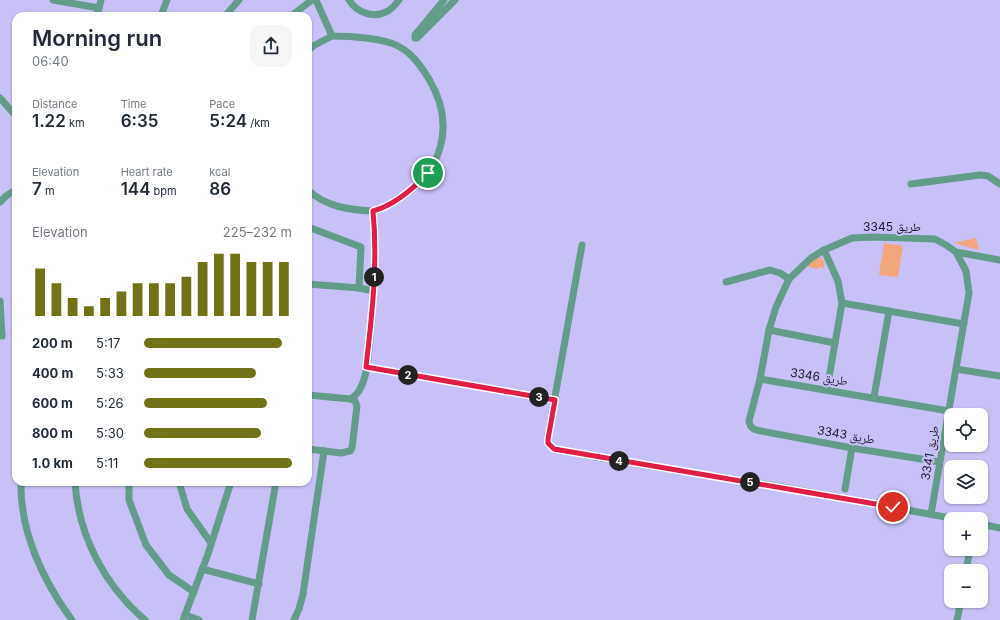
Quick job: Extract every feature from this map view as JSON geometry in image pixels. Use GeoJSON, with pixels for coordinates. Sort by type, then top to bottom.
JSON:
{"type":"FeatureCollection","features":[{"type":"Feature","properties":{"kind":"street"},"geometry":{"type":"LineString","coordinates":[[53,0],[99,8]]}},
{"type":"Feature","properties":{"kind":"street"},"geometry":{"type":"LineString","coordinates":[[98,12],[101,0]]}},
{"type":"Feature","properties":{"kind":"street"},"geometry":{"type":"LineString","coordinates":[[162,12],[167,0]]}},
{"type":"Feature","properties":{"kind":"street"},"geometry":{"type":"LineString","coordinates":[[228,12],[238,0]]}},
{"type":"Feature","properties":{"kind":"street"},"geometry":{"type":"LineString","coordinates":[[296,12],[312,0]]}},
{"type":"Feature","properties":{"kind":"street"},"geometry":{"type":"LineString","coordinates":[[316,0],[332,36]]}},
{"type":"Feature","properties":{"kind":"street"},"geometry":{"type":"LineString","coordinates":[[349,0],[360,11],[372,14],[386,12],[396,1]]}},
{"type":"Feature","properties":{"kind":"street"},"geometry":{"type":"LineString","coordinates":[[444,0],[415,35],[415,38],[417,38],[455,0]]}},
{"type":"Feature","properties":{"kind":"street"},"geometry":{"type":"LineString","coordinates":[[312,47],[332,36],[372,39],[397,45],[420,63],[436,91],[442,107],[444,124],[438,154],[428,173],[412,190],[381,209],[373,211],[352,210],[331,205],[312,194]]}},
{"type":"Feature","properties":{"kind":"street"},"geometry":{"type":"LineString","coordinates":[[0,98],[12,112]]}},
{"type":"Feature","properties":{"kind":"street"},"geometry":{"type":"LineString","coordinates":[[911,184],[980,174],[988,176],[1000,184]]}},
{"type":"Feature","properties":{"kind":"street"},"geometry":{"type":"LineString","coordinates":[[0,202],[12,192]]}},
{"type":"Feature","properties":{"kind":"street"},"geometry":{"type":"LineString","coordinates":[[351,399],[357,394],[361,387],[366,367],[374,291],[375,229],[373,211]]}},
{"type":"Feature","properties":{"kind":"street"},"geometry":{"type":"LineString","coordinates":[[312,229],[361,247],[359,288]]}},
{"type":"Feature","properties":{"kind":"street","name":"طريق 3345"},"geometry":{"type":"LineString","coordinates":[[750,425],[749,421],[760,378],[769,330],[776,307],[790,280],[811,258],[824,250],[852,238],[873,237],[935,239],[956,252]]}},
{"type":"Feature","properties":{"kind":"street"},"geometry":{"type":"LineString","coordinates":[[582,245],[548,439],[548,443],[551,447],[558,450],[613,460],[775,486],[944,516]]}},
{"type":"Feature","properties":{"kind":"street"},"geometry":{"type":"LineString","coordinates":[[824,250],[838,281],[842,303],[827,389]]}},
{"type":"Feature","properties":{"kind":"street"},"geometry":{"type":"LineString","coordinates":[[956,252],[1000,260]]}},
{"type":"Feature","properties":{"kind":"street","name":"طريق 3341"},"geometry":{"type":"LineString","coordinates":[[949,408],[969,293],[966,271],[956,252]]}},
{"type":"Feature","properties":{"kind":"street"},"geometry":{"type":"LineString","coordinates":[[726,282],[770,270],[780,273],[790,280]]}},
{"type":"Feature","properties":{"kind":"street"},"geometry":{"type":"LineString","coordinates":[[312,284],[359,288],[374,291]]}},
{"type":"Feature","properties":{"kind":"street"},"geometry":{"type":"LineString","coordinates":[[0,301],[2,336]]}},
{"type":"Feature","properties":{"kind":"street"},"geometry":{"type":"LineString","coordinates":[[842,303],[964,324]]}},
{"type":"Feature","properties":{"kind":"street"},"geometry":{"type":"LineString","coordinates":[[874,397],[889,311]]}},
{"type":"Feature","properties":{"kind":"street"},"geometry":{"type":"LineString","coordinates":[[769,330],[835,343]]}},
{"type":"Feature","properties":{"kind":"street"},"geometry":{"type":"LineString","coordinates":[[366,367],[555,400]]}},
{"type":"Feature","properties":{"kind":"street"},"geometry":{"type":"LineString","coordinates":[[956,369],[1000,376]]}},
{"type":"Feature","properties":{"kind":"street","name":"طريق 3346"},"geometry":{"type":"LineString","coordinates":[[760,378],[944,409]]}},
{"type":"Feature","properties":{"kind":"street"},"geometry":{"type":"LineString","coordinates":[[312,395],[351,399],[355,401],[357,406],[351,450],[344,453],[312,450]]}},
{"type":"Feature","properties":{"kind":"street","name":"طريق 3343"},"geometry":{"type":"LineString","coordinates":[[750,425],[756,430],[852,448],[940,462]]}},
{"type":"Feature","properties":{"kind":"street","name":"طريق 3341"},"geometry":{"type":"LineString","coordinates":[[932,514],[944,439]]}},
{"type":"Feature","properties":{"kind":"street"},"geometry":{"type":"LineString","coordinates":[[845,489],[852,448]]}},
{"type":"Feature","properties":{"kind":"street"},"geometry":{"type":"LineString","coordinates":[[294,620],[300,609],[303,594],[324,451]]}},
{"type":"Feature","properties":{"kind":"street"},"geometry":{"type":"LineString","coordinates":[[21,486],[25,518],[32,547],[44,576],[60,604],[72,620]]}},
{"type":"Feature","properties":{"kind":"street"},"geometry":{"type":"LineString","coordinates":[[76,486],[81,517],[88,541],[97,560],[115,588],[130,606],[145,620]]}},
{"type":"Feature","properties":{"kind":"street"},"geometry":{"type":"LineString","coordinates":[[129,486],[129,500],[146,545],[169,575],[194,592]]}},
{"type":"Feature","properties":{"kind":"street"},"geometry":{"type":"LineString","coordinates":[[180,486],[187,509],[212,543]]}},
{"type":"Feature","properties":{"kind":"street"},"geometry":{"type":"LineString","coordinates":[[198,620],[184,617],[212,543],[230,486]]}},
{"type":"Feature","properties":{"kind":"street"},"geometry":{"type":"LineString","coordinates":[[252,620],[275,486]]}},
{"type":"Feature","properties":{"kind":"street"},"geometry":{"type":"LineString","coordinates":[[988,525],[1000,528]]}},
{"type":"Feature","properties":{"kind":"street"},"geometry":{"type":"LineString","coordinates":[[202,569],[258,584]]}},
{"type":"Feature","properties":{"kind":"street"},"geometry":{"type":"LineString","coordinates":[[957,620],[960,608]]}},
{"type":"Feature","properties":{"kind":"shaded area"},"geometry":{"type":"Polygon","coordinates":[[[976,238],[979,250],[954,243],[976,238]]]}},
{"type":"Feature","properties":{"kind":"shaded area"},"geometry":{"type":"Polygon","coordinates":[[[884,243],[903,246],[898,277],[879,275],[884,243]]]}},
{"type":"Feature","properties":{"kind":"shaded area"},"geometry":{"type":"Polygon","coordinates":[[[821,257],[824,262],[824,268],[819,267],[818,269],[806,266],[817,258],[821,257]]]}},
{"type":"Feature","properties":{"kind":"route"},"geometry":{"type":"LineString","coordinates":[[428,173],[412,190],[381,209],[373,211],[375,229],[374,300],[366,367],[555,400],[548,439],[548,443],[554,449],[893,507]]}}]}
